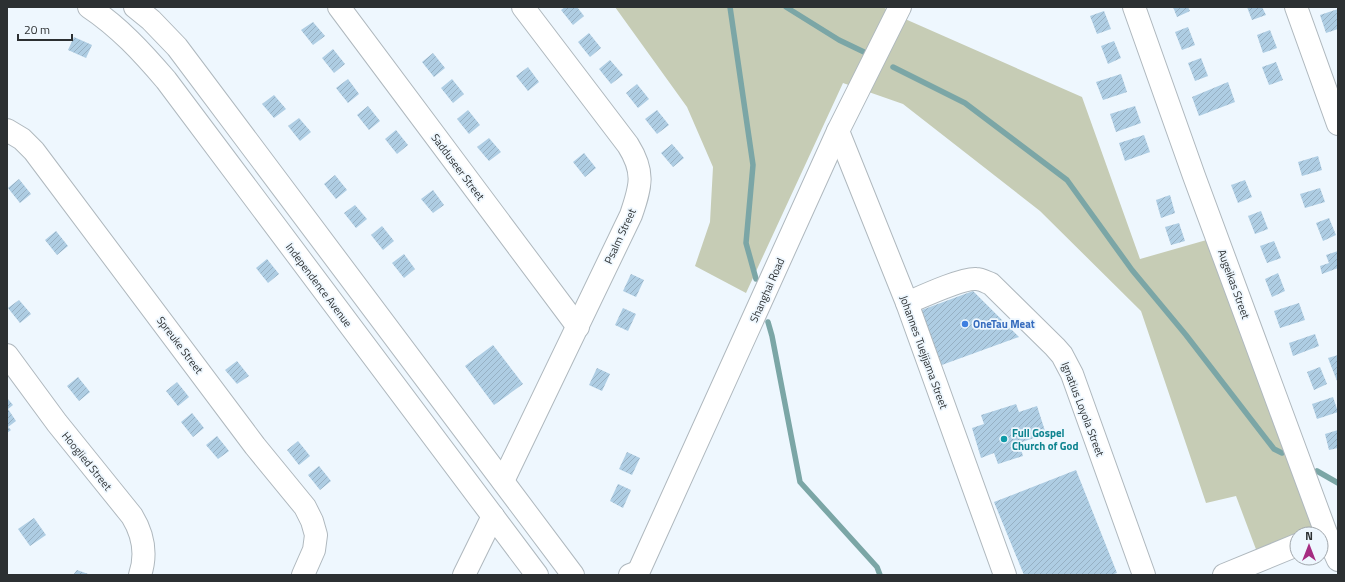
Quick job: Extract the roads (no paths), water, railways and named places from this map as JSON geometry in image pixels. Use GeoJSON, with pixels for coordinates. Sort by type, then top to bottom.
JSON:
{"type":"FeatureCollection","features":[{"type":"Feature","properties":{"kind":"street","name":"Independence Avenue"},"geometry":{"type":"LineString","coordinates":[[89,7],[124,34],[166,80],[537,575]]}},
{"type":"Feature","properties":{"kind":"street"},"geometry":{"type":"LineString","coordinates":[[135,7],[151,20],[177,47],[573,575]]}},
{"type":"Feature","properties":{"kind":"street","name":"Sadduseer Street"},"geometry":{"type":"LineString","coordinates":[[339,7],[578,327]]}},
{"type":"Feature","properties":{"kind":"street","name":"Psalm Street"},"geometry":{"type":"LineString","coordinates":[[503,481],[631,215],[640,187],[640,173],[636,158],[628,145],[523,7]]}},
{"type":"Feature","properties":{"kind":"street","name":"Shanghai Road"},"geometry":{"type":"LineString","coordinates":[[635,574],[838,131],[900,7]]}},
{"type":"Feature","properties":{"kind":"street","name":"Augeikas Street"},"geometry":{"type":"LineString","coordinates":[[1134,7],[1320,526]]}},
{"type":"Feature","properties":{"kind":"street"},"geometry":{"type":"LineString","coordinates":[[1296,7],[1338,124]]}},
{"type":"Feature","properties":{"kind":"street","name":"Spreuke Street"},"geometry":{"type":"LineString","coordinates":[[7,130],[22,139],[34,151],[255,446],[304,507],[312,521],[316,535],[314,550],[304,575]]}},
{"type":"Feature","properties":{"kind":"street","name":"Johannes Tuejijama Street"},"geometry":{"type":"LineString","coordinates":[[838,131],[907,303],[1005,575]]}},
{"type":"Feature","properties":{"kind":"street","name":"Ignatius Loyola Street"},"geometry":{"type":"LineString","coordinates":[[907,303],[962,282],[974,279],[982,280],[990,284],[1062,355],[1072,374],[1144,575]]}},
{"type":"Feature","properties":{"kind":"street","name":"Hooglied Street"},"geometry":{"type":"LineString","coordinates":[[7,355],[57,423],[138,525],[142,535],[143,546],[143,559],[140,575]]}},
{"type":"Feature","properties":{"kind":"street"},"geometry":{"type":"LineString","coordinates":[[464,575],[493,516]]}},
{"type":"Feature","properties":{"kind":"street","name":"Augeikas Street"},"geometry":{"type":"LineString","coordinates":[[1329,544],[1338,560]]}},
{"type":"Feature","properties":{"kind":"street"},"geometry":{"type":"LineString","coordinates":[[1224,575],[1289,548]]}},
{"type":"Feature","properties":{"kind":"waterway"},"geometry":{"type":"LineString","coordinates":[[730,7],[753,165],[746,243],[756,279]]}},
{"type":"Feature","properties":{"kind":"waterway"},"geometry":{"type":"LineString","coordinates":[[786,7],[839,40],[864,52]]}},
{"type":"Feature","properties":{"kind":"waterway"},"geometry":{"type":"LineString","coordinates":[[893,67],[965,103],[1067,180],[1132,270],[1186,335],[1274,449],[1282,453]]}},
{"type":"Feature","properties":{"kind":"waterway"},"geometry":{"type":"LineString","coordinates":[[768,322],[800,482],[877,567],[880,575]]}},
{"type":"Feature","properties":{"kind":"waterway"},"geometry":{"type":"LineString","coordinates":[[1317,471],[1338,483]]}},
{"type":"Feature","properties":{"kind":"place","name":"OneTau Meat"},"geometry":{"type":"Point","coordinates":[965,324]}},
{"type":"Feature","properties":{"kind":"place","name":"Full Gospel Church of God"},"geometry":{"type":"Point","coordinates":[1004,439]}}]}
